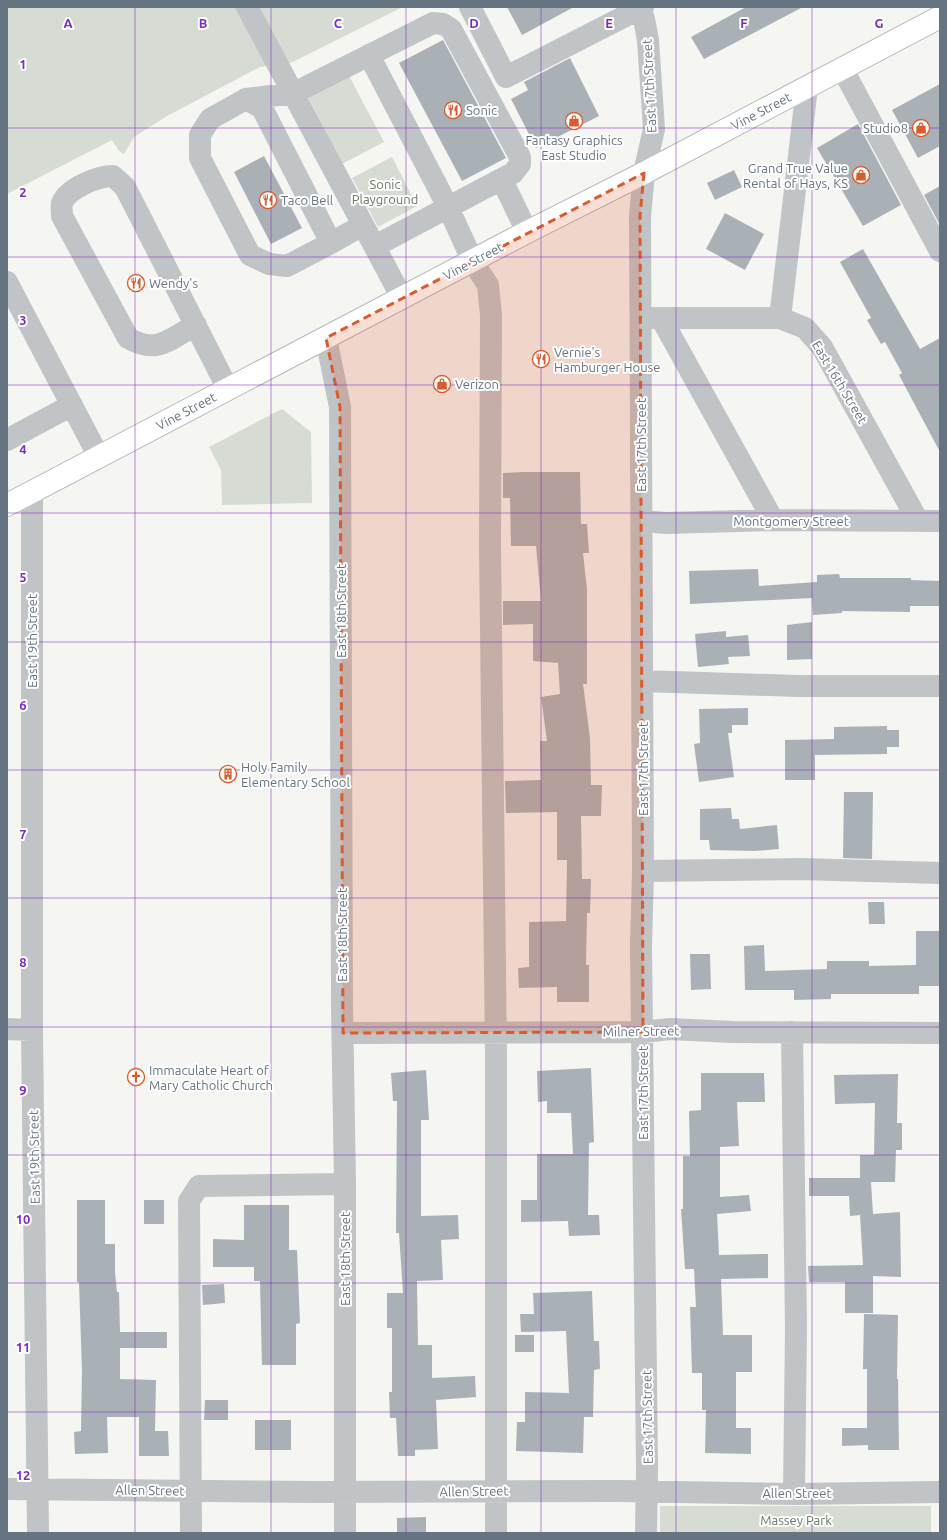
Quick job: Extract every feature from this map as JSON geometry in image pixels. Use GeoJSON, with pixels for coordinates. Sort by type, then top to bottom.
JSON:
{"type":"FeatureCollection","features":[{"type":"Feature","properties":{"kind":"main road","name":"Vine Street"},"geometry":{"type":"LineString","coordinates":[[7,505],[473,262],[527,232],[644,174],[940,17]]}},
{"type":"Feature","properties":{"kind":"street"},"geometry":{"type":"LineString","coordinates":[[247,7],[402,298]]}},
{"type":"Feature","properties":{"kind":"street"},"geometry":{"type":"LineString","coordinates":[[470,7],[506,77],[640,8]]}},
{"type":"Feature","properties":{"kind":"street","name":"East 17th Street"},"geometry":{"type":"LineString","coordinates":[[640,8],[644,19],[648,40],[654,129],[644,174],[640,216],[651,318],[642,521],[643,871],[641,946],[646,1533]]}},
{"type":"Feature","properties":{"kind":"street"},"geometry":{"type":"LineString","coordinates":[[363,225],[287,266],[269,264],[250,255],[200,158],[200,135],[210,119],[246,99],[294,93],[433,23],[443,24],[451,29],[520,157],[520,164],[518,169],[502,180],[375,246]]}},
{"type":"Feature","properties":{"kind":"street"},"geometry":{"type":"LineString","coordinates":[[369,55],[448,207],[473,262],[488,285],[491,315],[490,546],[496,1032],[496,1533]]}},
{"type":"Feature","properties":{"kind":"street"},"geometry":{"type":"LineString","coordinates":[[842,68],[940,250]]}},
{"type":"Feature","properties":{"kind":"street"},"geometry":{"type":"LineString","coordinates":[[780,318],[806,87]]}},
{"type":"Feature","properties":{"kind":"street"},"geometry":{"type":"LineString","coordinates":[[246,99],[262,108],[331,243]]}},
{"type":"Feature","properties":{"kind":"street"},"geometry":{"type":"LineString","coordinates":[[196,325],[156,346],[141,345],[128,338],[62,216],[62,203],[72,190],[102,176],[113,176],[125,187],[196,325],[228,389]]}},
{"type":"Feature","properties":{"kind":"street"},"geometry":{"type":"LineString","coordinates":[[502,180],[527,232]]}},
{"type":"Feature","properties":{"kind":"street"},"geometry":{"type":"LineString","coordinates":[[7,282],[99,457]]}},
{"type":"Feature","properties":{"kind":"street"},"geometry":{"type":"LineString","coordinates":[[651,318],[773,520]]}},
{"type":"Feature","properties":{"kind":"street","name":"East 16th Street"},"geometry":{"type":"LineString","coordinates":[[651,318],[780,318],[805,328],[822,347],[918,521]]}},
{"type":"Feature","properties":{"kind":"street","name":"East 18th Street"},"geometry":{"type":"LineString","coordinates":[[326,338],[340,407],[345,1184],[345,1533]]}},
{"type":"Feature","properties":{"kind":"street"},"geometry":{"type":"LineString","coordinates":[[7,440],[72,405]]}},
{"type":"Feature","properties":{"kind":"street","name":"East 19th Street"},"geometry":{"type":"LineString","coordinates":[[32,492],[32,1030],[38,1533]]}},
{"type":"Feature","properties":{"kind":"street","name":"Montgomery Street"},"geometry":{"type":"LineString","coordinates":[[642,521],[666,523],[773,520],[940,521]]}},
{"type":"Feature","properties":{"kind":"street"},"geometry":{"type":"LineString","coordinates":[[642,681],[790,686],[940,686]]}},
{"type":"Feature","properties":{"kind":"street"},"geometry":{"type":"LineString","coordinates":[[643,871],[801,869],[940,872]]}},
{"type":"Feature","properties":{"kind":"street"},"geometry":{"type":"LineString","coordinates":[[7,1029],[32,1030]]}},
{"type":"Feature","properties":{"kind":"street","name":"Milner Street"},"geometry":{"type":"LineString","coordinates":[[343,1033],[642,1032],[670,1029],[733,1032],[940,1033]]}},
{"type":"Feature","properties":{"kind":"street"},"geometry":{"type":"LineString","coordinates":[[792,1032],[796,1320],[794,1494]]}},
{"type":"Feature","properties":{"kind":"street"},"geometry":{"type":"LineString","coordinates":[[191,1533],[189,1491],[189,1201],[199,1186],[345,1184]]}},
{"type":"Feature","properties":{"kind":"street","name":"Allen Street"},"geometry":{"type":"LineString","coordinates":[[7,1489],[794,1494],[940,1492]]}},
{"type":"Feature","properties":{"kind":"highlighted area"},"geometry":{"type":"Polygon","coordinates":[[[644,173],[640,216],[643,1032],[343,1033],[340,407],[326,338],[644,173]]]}},
{"type":"Feature","properties":{"kind":"green space"},"geometry":{"type":"Polygon","coordinates":[[[7,7],[401,8],[293,62],[260,67],[167,116],[134,137],[124,154],[119,151],[112,140],[7,194],[7,7]]]}},
{"type":"Feature","properties":{"kind":"green space"},"geometry":{"type":"Polygon","coordinates":[[[348,74],[384,142],[342,164],[307,95],[348,74]]]}},
{"type":"Feature","properties":{"kind":"green space","name":"Sonic Playground"},"geometry":{"type":"Polygon","coordinates":[[[392,157],[417,206],[378,227],[352,178],[392,157]]]}},
{"type":"Feature","properties":{"kind":"green space"},"geometry":{"type":"Polygon","coordinates":[[[282,409],[311,432],[312,503],[222,505],[221,470],[209,447],[282,409]]]}},
{"type":"Feature","properties":{"kind":"green space","name":"Massey Park"},"geometry":{"type":"Polygon","coordinates":[[[660,1506],[931,1506],[931,1533],[660,1533],[660,1506]]]}},
{"type":"Feature","properties":{"kind":"building"},"geometry":{"type":"Polygon","coordinates":[[[507,7],[574,7],[522,35],[507,7]]]}},
{"type":"Feature","properties":{"kind":"building"},"geometry":{"type":"Polygon","coordinates":[[[746,7],[803,7],[704,59],[691,37],[746,7]]]}},
{"type":"Feature","properties":{"kind":"building","name":"Sonic"},"geometry":{"type":"Polygon","coordinates":[[[443,40],[506,158],[462,181],[399,63],[443,40]]]}},
{"type":"Feature","properties":{"kind":"building"},"geometry":{"type":"Polygon","coordinates":[[[570,58],[599,116],[536,148],[511,99],[528,90],[524,82],[570,58]]]}},
{"type":"Feature","properties":{"kind":"building","name":"Studio8"},"geometry":{"type":"Polygon","coordinates":[[[940,84],[940,146],[918,158],[892,110],[940,84]]]}},
{"type":"Feature","properties":{"kind":"building","name":"Grand True Value Rental of Hays, KS"},"geometry":{"type":"Polygon","coordinates":[[[858,124],[901,205],[863,226],[817,148],[858,124]]]}},
{"type":"Feature","properties":{"kind":"building","name":"Taco Bell"},"geometry":{"type":"Polygon","coordinates":[[[264,156],[302,228],[271,244],[234,172],[264,156]]]}},
{"type":"Feature","properties":{"kind":"building"},"geometry":{"type":"Polygon","coordinates":[[[734,170],[742,187],[715,200],[707,183],[734,170]]]}},
{"type":"Feature","properties":{"kind":"building"},"geometry":{"type":"Polygon","coordinates":[[[940,186],[940,225],[924,195],[940,186]]]}},
{"type":"Feature","properties":{"kind":"building"},"geometry":{"type":"Polygon","coordinates":[[[725,213],[764,234],[745,270],[706,249],[725,213]]]}},
{"type":"Feature","properties":{"kind":"building"},"geometry":{"type":"Polygon","coordinates":[[[863,249],[920,349],[940,338],[940,452],[899,375],[902,373],[885,342],[881,344],[867,320],[871,318],[840,262],[863,249]]]}},
{"type":"Feature","properties":{"kind":"building"},"geometry":{"type":"Polygon","coordinates":[[[580,472],[581,524],[587,524],[589,553],[583,553],[587,590],[587,684],[583,684],[590,738],[591,785],[602,785],[601,816],[581,816],[582,879],[591,879],[590,913],[587,913],[586,965],[589,965],[589,1002],[557,1002],[557,987],[519,988],[518,968],[529,967],[529,922],[566,921],[567,860],[557,860],[557,812],[506,813],[505,781],[541,780],[540,741],[547,741],[541,697],[560,694],[558,663],[533,661],[533,624],[503,625],[503,601],[541,601],[536,546],[511,546],[510,498],[503,498],[503,473],[580,472]]]}},
{"type":"Feature","properties":{"kind":"building"},"geometry":{"type":"Polygon","coordinates":[[[758,569],[759,586],[817,582],[817,575],[839,574],[840,578],[911,578],[911,580],[940,581],[940,606],[910,606],[910,612],[842,611],[842,613],[813,615],[812,598],[690,604],[689,571],[758,569]]]}},
{"type":"Feature","properties":{"kind":"building"},"geometry":{"type":"Polygon","coordinates":[[[812,622],[812,659],[787,660],[787,625],[812,622]]]}},
{"type":"Feature","properties":{"kind":"building"},"geometry":{"type":"Polygon","coordinates":[[[726,631],[726,637],[748,635],[750,656],[728,657],[729,664],[698,667],[695,634],[726,631]]]}},
{"type":"Feature","properties":{"kind":"building"},"geometry":{"type":"Polygon","coordinates":[[[748,708],[748,725],[732,725],[732,733],[728,733],[734,777],[699,782],[694,744],[700,743],[699,709],[748,708]]]}},
{"type":"Feature","properties":{"kind":"building"},"geometry":{"type":"Polygon","coordinates":[[[887,726],[887,730],[899,730],[899,747],[887,747],[887,754],[815,755],[815,780],[785,780],[785,740],[834,739],[834,727],[887,726]]]}},
{"type":"Feature","properties":{"kind":"building"},"geometry":{"type":"Polygon","coordinates":[[[844,792],[873,792],[872,859],[843,858],[844,792]]]}},
{"type":"Feature","properties":{"kind":"building"},"geometry":{"type":"Polygon","coordinates":[[[731,808],[732,819],[739,819],[740,829],[777,825],[779,849],[755,851],[710,850],[709,840],[700,840],[700,809],[731,808]]]}},
{"type":"Feature","properties":{"kind":"building"},"geometry":{"type":"Polygon","coordinates":[[[868,902],[884,902],[885,924],[869,924],[868,902]]]}},
{"type":"Feature","properties":{"kind":"building"},"geometry":{"type":"Polygon","coordinates":[[[916,931],[940,931],[940,986],[919,986],[919,994],[831,994],[831,999],[794,1000],[794,990],[745,990],[744,946],[764,945],[765,971],[827,969],[827,961],[869,961],[869,966],[916,965],[916,931]]]}},
{"type":"Feature","properties":{"kind":"building"},"geometry":{"type":"Polygon","coordinates":[[[690,954],[710,954],[711,989],[691,990],[690,954]]]}},
{"type":"Feature","properties":{"kind":"building"},"geometry":{"type":"Polygon","coordinates":[[[591,1068],[594,1142],[589,1143],[588,1215],[599,1215],[600,1235],[569,1236],[568,1221],[521,1222],[521,1200],[537,1200],[537,1154],[573,1154],[571,1113],[547,1113],[547,1101],[538,1102],[537,1071],[591,1068]]]}},
{"type":"Feature","properties":{"kind":"building"},"geometry":{"type":"Polygon","coordinates":[[[426,1070],[429,1120],[421,1120],[421,1216],[458,1215],[459,1239],[441,1240],[443,1280],[417,1281],[418,1345],[432,1345],[432,1378],[475,1376],[476,1397],[436,1400],[438,1449],[415,1450],[415,1456],[398,1456],[396,1418],[390,1418],[389,1392],[392,1392],[392,1328],[387,1328],[387,1293],[403,1293],[399,1233],[396,1233],[397,1101],[393,1101],[391,1073],[426,1070]]]}},
{"type":"Feature","properties":{"kind":"building"},"geometry":{"type":"Polygon","coordinates":[[[701,1073],[764,1073],[765,1102],[737,1102],[739,1146],[720,1147],[720,1197],[749,1195],[751,1211],[717,1214],[719,1255],[768,1254],[768,1278],[721,1279],[723,1335],[752,1335],[752,1372],[736,1372],[736,1428],[751,1428],[751,1454],[705,1453],[706,1410],[702,1410],[702,1373],[692,1373],[690,1307],[696,1307],[694,1269],[685,1269],[681,1209],[683,1209],[683,1156],[690,1156],[689,1111],[701,1110],[701,1073]]]}},
{"type":"Feature","properties":{"kind":"building"},"geometry":{"type":"Polygon","coordinates":[[[898,1074],[897,1123],[902,1123],[902,1150],[896,1150],[895,1182],[871,1182],[873,1214],[900,1212],[901,1277],[873,1276],[873,1313],[845,1313],[845,1282],[809,1282],[808,1266],[863,1265],[860,1215],[850,1216],[849,1196],[809,1196],[809,1178],[860,1178],[860,1155],[874,1155],[875,1103],[835,1104],[834,1075],[898,1074]]]}},
{"type":"Feature","properties":{"kind":"building"},"geometry":{"type":"Polygon","coordinates":[[[77,1200],[105,1200],[105,1244],[115,1244],[115,1272],[117,1292],[119,1292],[120,1332],[167,1332],[167,1348],[120,1348],[120,1379],[156,1380],[155,1431],[168,1431],[169,1456],[139,1456],[139,1417],[107,1417],[108,1453],[75,1454],[74,1432],[81,1431],[82,1372],[79,1282],[77,1282],[77,1200]]]}},
{"type":"Feature","properties":{"kind":"building"},"geometry":{"type":"Polygon","coordinates":[[[144,1200],[164,1200],[164,1224],[144,1224],[144,1200]]]}},
{"type":"Feature","properties":{"kind":"building"},"geometry":{"type":"Polygon","coordinates":[[[244,1205],[289,1205],[289,1250],[297,1250],[300,1323],[296,1324],[296,1365],[262,1365],[260,1281],[254,1281],[254,1267],[213,1267],[213,1239],[244,1240],[244,1205]]]}},
{"type":"Feature","properties":{"kind":"building"},"geometry":{"type":"Polygon","coordinates":[[[224,1284],[225,1303],[203,1305],[202,1285],[224,1284]]]}},
{"type":"Feature","properties":{"kind":"building"},"geometry":{"type":"Polygon","coordinates":[[[592,1291],[594,1341],[599,1341],[600,1369],[594,1370],[593,1417],[584,1417],[583,1453],[516,1451],[517,1422],[525,1422],[525,1392],[569,1393],[566,1331],[521,1332],[520,1314],[534,1314],[533,1293],[592,1291]]]}},
{"type":"Feature","properties":{"kind":"building"},"geometry":{"type":"Polygon","coordinates":[[[864,1314],[898,1315],[897,1379],[899,1450],[868,1450],[868,1445],[842,1446],[842,1428],[867,1428],[867,1369],[863,1369],[864,1314]]]}},
{"type":"Feature","properties":{"kind":"building"},"geometry":{"type":"Polygon","coordinates":[[[515,1335],[534,1335],[534,1352],[515,1352],[515,1335]]]}},
{"type":"Feature","properties":{"kind":"building"},"geometry":{"type":"Polygon","coordinates":[[[205,1400],[228,1400],[228,1420],[204,1420],[205,1400]]]}},
{"type":"Feature","properties":{"kind":"building"},"geometry":{"type":"Polygon","coordinates":[[[255,1420],[291,1420],[291,1450],[255,1450],[255,1420]]]}},
{"type":"Feature","properties":{"kind":"building"},"geometry":{"type":"Polygon","coordinates":[[[426,1517],[426,1533],[397,1533],[397,1518],[426,1517]]]}},
{"type":"Feature","properties":{"kind":"place","name":"Sonic"},"geometry":{"type":"Point","coordinates":[453,110]}},
{"type":"Feature","properties":{"kind":"place","name":"Fantasy Graphics East Studio"},"geometry":{"type":"Point","coordinates":[574,121]}},
{"type":"Feature","properties":{"kind":"place","name":"Studio8"},"geometry":{"type":"Point","coordinates":[921,128]}},
{"type":"Feature","properties":{"kind":"place","name":"Grand True Value Rental of Hays, KS"},"geometry":{"type":"Point","coordinates":[861,175]}},
{"type":"Feature","properties":{"kind":"place","name":"Taco Bell"},"geometry":{"type":"Point","coordinates":[268,200]}},
{"type":"Feature","properties":{"kind":"place","name":"Wendy's"},"geometry":{"type":"Point","coordinates":[136,283]}},
{"type":"Feature","properties":{"kind":"place","name":"Vernie's Hamburger House"},"geometry":{"type":"Point","coordinates":[541,359]}},
{"type":"Feature","properties":{"kind":"place","name":"Verizon"},"geometry":{"type":"Point","coordinates":[442,384]}},
{"type":"Feature","properties":{"kind":"place","name":"Holy Family Elementary School"},"geometry":{"type":"Point","coordinates":[228,774]}},
{"type":"Feature","properties":{"kind":"place","name":"Immaculate Heart of Mary Catholic Church"},"geometry":{"type":"Point","coordinates":[136,1077]}}]}
